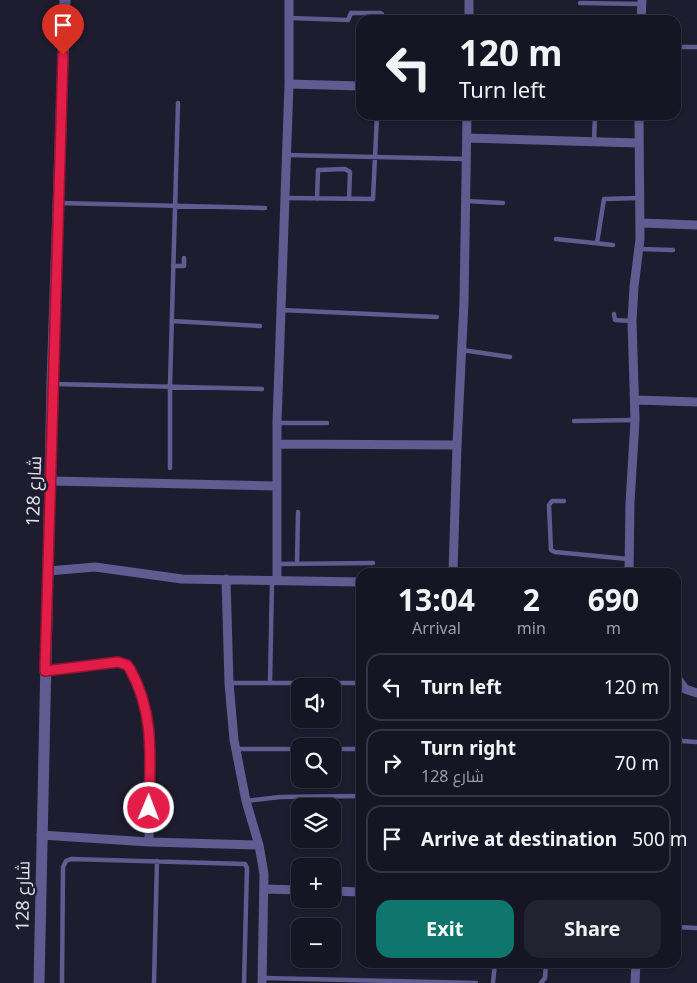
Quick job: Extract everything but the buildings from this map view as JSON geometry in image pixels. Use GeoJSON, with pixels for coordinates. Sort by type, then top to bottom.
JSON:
{"type":"FeatureCollection","features":[{"type":"Feature","properties":{"kind":"street","name":"شارع 128"},"geometry":{"type":"LineString","coordinates":[[38,983],[52,384],[65,0]]}},
{"type":"Feature","properties":{"kind":"street"},"geometry":{"type":"LineString","coordinates":[[274,580],[277,564],[277,422],[289,84],[289,0]]}},
{"type":"Feature","properties":{"kind":"street"},"geometry":{"type":"LineString","coordinates":[[469,0],[469,15]]}},
{"type":"Feature","properties":{"kind":"street"},"geometry":{"type":"LineString","coordinates":[[641,15],[642,2]]}},
{"type":"Feature","properties":{"kind":"street"},"geometry":{"type":"LineString","coordinates":[[289,84],[356,86]]}},
{"type":"Feature","properties":{"kind":"street"},"geometry":{"type":"LineString","coordinates":[[453,568],[456,445],[462,350],[467,120]]}},
{"type":"Feature","properties":{"kind":"street"},"geometry":{"type":"LineString","coordinates":[[629,568],[636,400],[632,321],[634,287],[640,249],[638,198],[639,120]]}},
{"type":"Feature","properties":{"kind":"street"},"geometry":{"type":"LineString","coordinates":[[467,138],[638,143]]}},
{"type":"Feature","properties":{"kind":"street"},"geometry":{"type":"LineString","coordinates":[[640,223],[697,224]]}},
{"type":"Feature","properties":{"kind":"street"},"geometry":{"type":"LineString","coordinates":[[636,400],[697,402]]}},
{"type":"Feature","properties":{"kind":"street"},"geometry":{"type":"LineString","coordinates":[[277,444],[456,445]]}},
{"type":"Feature","properties":{"kind":"street"},"geometry":{"type":"LineString","coordinates":[[51,482],[277,486]]}},
{"type":"Feature","properties":{"kind":"street"},"geometry":{"type":"LineString","coordinates":[[48,570],[94,567],[182,580],[356,582]]}},
{"type":"Feature","properties":{"kind":"street"},"geometry":{"type":"LineString","coordinates":[[226,579],[229,683],[236,749],[246,801],[259,844],[265,889],[263,980]]}},
{"type":"Feature","properties":{"kind":"street"},"geometry":{"type":"LineString","coordinates":[[45,671],[118,662],[127,665],[130,669],[143,696],[149,725],[149,842]]}},
{"type":"Feature","properties":{"kind":"street"},"geometry":{"type":"LineString","coordinates":[[681,685],[697,692]]}},
{"type":"Feature","properties":{"kind":"street"},"geometry":{"type":"LineString","coordinates":[[41,834],[149,842],[259,844]]}},
{"type":"Feature","properties":{"kind":"street"},"geometry":{"type":"LineString","coordinates":[[265,889],[291,890]]}},
{"type":"Feature","properties":{"kind":"street"},"geometry":{"type":"LineString","coordinates":[[341,891],[356,892]]}},
{"type":"Feature","properties":{"kind":"street"},"geometry":{"type":"LineString","coordinates":[[635,983],[636,968]]}},
{"type":"Feature","properties":{"kind":"lane"},"geometry":{"type":"LineString","coordinates":[[580,3],[642,2]]}},
{"type":"Feature","properties":{"kind":"lane"},"geometry":{"type":"LineString","coordinates":[[289,18],[348,20],[351,13],[381,13],[381,15]]}},
{"type":"Feature","properties":{"kind":"lane"},"geometry":{"type":"LineString","coordinates":[[681,48],[697,47]]}},
{"type":"Feature","properties":{"kind":"lane"},"geometry":{"type":"LineString","coordinates":[[170,468],[170,385],[178,103]]}},
{"type":"Feature","properties":{"kind":"lane"},"geometry":{"type":"LineString","coordinates":[[285,198],[371,200],[374,197],[377,120]]}},
{"type":"Feature","properties":{"kind":"lane"},"geometry":{"type":"LineString","coordinates":[[594,120],[594,142]]}},
{"type":"Feature","properties":{"kind":"lane"},"geometry":{"type":"LineString","coordinates":[[286,155],[466,159]]}},
{"type":"Feature","properties":{"kind":"lane"},"geometry":{"type":"LineString","coordinates":[[317,198],[318,170],[345,169],[350,172],[349,200]]}},
{"type":"Feature","properties":{"kind":"lane"},"geometry":{"type":"LineString","coordinates":[[597,243],[604,199],[638,198]]}},
{"type":"Feature","properties":{"kind":"lane"},"geometry":{"type":"LineString","coordinates":[[466,201],[503,203]]}},
{"type":"Feature","properties":{"kind":"lane"},"geometry":{"type":"LineString","coordinates":[[58,203],[265,208]]}},
{"type":"Feature","properties":{"kind":"lane"},"geometry":{"type":"LineString","coordinates":[[556,239],[613,245]]}},
{"type":"Feature","properties":{"kind":"lane"},"geometry":{"type":"LineString","coordinates":[[640,249],[673,250]]}},
{"type":"Feature","properties":{"kind":"lane"},"geometry":{"type":"LineString","coordinates":[[173,266],[184,266],[184,258]]}},
{"type":"Feature","properties":{"kind":"lane"},"geometry":{"type":"LineString","coordinates":[[280,310],[437,317]]}},
{"type":"Feature","properties":{"kind":"lane"},"geometry":{"type":"LineString","coordinates":[[614,314],[615,320],[632,321]]}},
{"type":"Feature","properties":{"kind":"lane"},"geometry":{"type":"LineString","coordinates":[[172,321],[260,326]]}},
{"type":"Feature","properties":{"kind":"lane"},"geometry":{"type":"LineString","coordinates":[[462,350],[510,357]]}},
{"type":"Feature","properties":{"kind":"lane"},"geometry":{"type":"LineString","coordinates":[[52,384],[170,385],[262,389]]}},
{"type":"Feature","properties":{"kind":"lane"},"geometry":{"type":"LineString","coordinates":[[574,421],[635,420]]}},
{"type":"Feature","properties":{"kind":"lane"},"geometry":{"type":"LineString","coordinates":[[277,422],[327,422]]}},
{"type":"Feature","properties":{"kind":"lane"},"geometry":{"type":"LineString","coordinates":[[564,501],[552,501],[549,505],[550,550],[628,559]]}},
{"type":"Feature","properties":{"kind":"lane"},"geometry":{"type":"LineString","coordinates":[[296,564],[298,512]]}},
{"type":"Feature","properties":{"kind":"lane"},"geometry":{"type":"LineString","coordinates":[[277,564],[373,563]]}},
{"type":"Feature","properties":{"kind":"lane"},"geometry":{"type":"LineString","coordinates":[[270,683],[274,580]]}},
{"type":"Feature","properties":{"kind":"lane"},"geometry":{"type":"LineString","coordinates":[[229,683],[356,683]]}},
{"type":"Feature","properties":{"kind":"lane"},"geometry":{"type":"LineString","coordinates":[[681,740],[697,742]]}},
{"type":"Feature","properties":{"kind":"lane"},"geometry":{"type":"LineString","coordinates":[[236,749],[291,749]]}},
{"type":"Feature","properties":{"kind":"lane"},"geometry":{"type":"LineString","coordinates":[[341,749],[356,749]]}},
{"type":"Feature","properties":{"kind":"lane"},"geometry":{"type":"LineString","coordinates":[[246,801],[280,797],[356,796]]}},
{"type":"Feature","properties":{"kind":"lane"},"geometry":{"type":"LineString","coordinates":[[62,983],[63,867],[66,861],[71,859],[243,863],[246,866],[244,983]]}},
{"type":"Feature","properties":{"kind":"lane"},"geometry":{"type":"LineString","coordinates":[[154,983],[157,861]]}},
{"type":"Feature","properties":{"kind":"lane"},"geometry":{"type":"LineString","coordinates":[[681,927],[697,928]]}},
{"type":"Feature","properties":{"kind":"lane"},"geometry":{"type":"LineString","coordinates":[[493,983],[494,968]]}},
{"type":"Feature","properties":{"kind":"lane"},"geometry":{"type":"LineString","coordinates":[[541,983],[545,978],[546,968]]}},
{"type":"Feature","properties":{"kind":"lane"},"geometry":{"type":"LineString","coordinates":[[263,980],[476,983]]}},
{"type":"Feature","properties":{"kind":"route"},"geometry":{"type":"LineString","coordinates":[[63,55],[45,671],[118,662],[127,665],[137,682],[147,710],[150,740],[149,808]]}}]}
